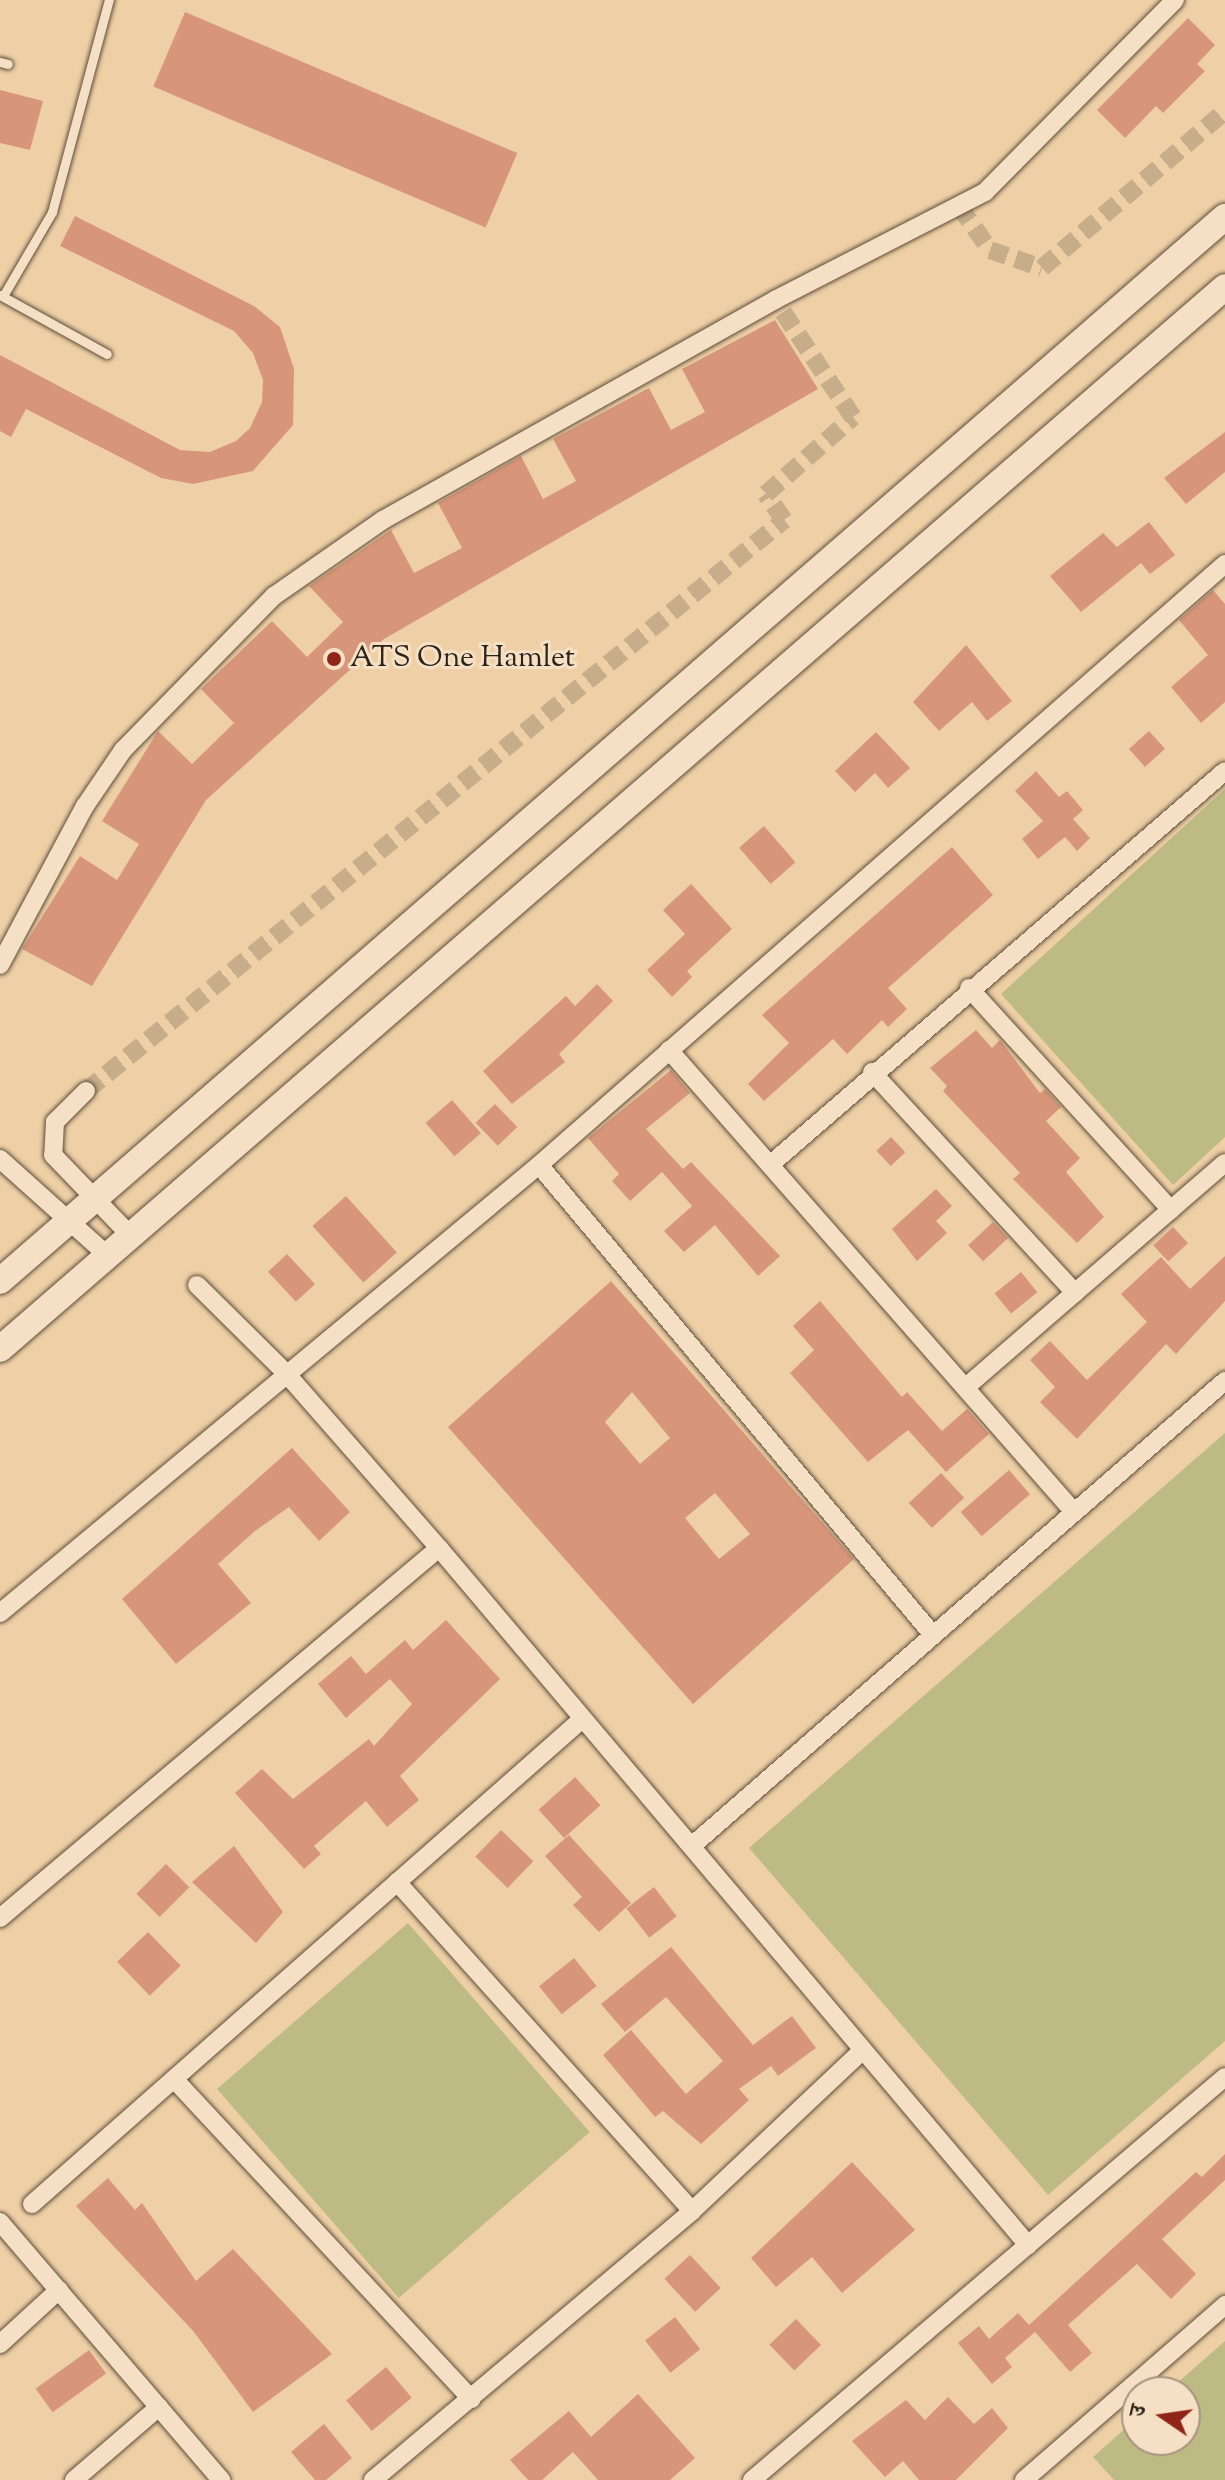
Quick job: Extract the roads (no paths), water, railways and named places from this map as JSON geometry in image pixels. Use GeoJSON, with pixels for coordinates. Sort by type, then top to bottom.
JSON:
{"type":"FeatureCollection","features":[{"type":"Feature","properties":{"kind":"street"},"geometry":{"type":"LineString","coordinates":[[0,965],[85,806],[123,750],[274,596],[383,520],[762,308],[959,206],[1024,157],[1175,0]]}},
{"type":"Feature","properties":{"kind":"street"},"geometry":{"type":"LineString","coordinates":[[0,1281],[89,1198],[1225,217]]}},
{"type":"Feature","properties":{"kind":"street"},"geometry":{"type":"LineString","coordinates":[[0,1349],[1225,287]]}},
{"type":"Feature","properties":{"kind":"street"},"geometry":{"type":"LineString","coordinates":[[0,1613],[284,1371],[539,1165],[1225,564]]}},
{"type":"Feature","properties":{"kind":"street"},"geometry":{"type":"LineString","coordinates":[[771,1164],[969,988],[1225,771]]}},
{"type":"Feature","properties":{"kind":"street"},"geometry":{"type":"LineString","coordinates":[[969,988],[1171,1210]]}},
{"type":"Feature","properties":{"kind":"street"},"geometry":{"type":"LineString","coordinates":[[669,1050],[1074,1512]]}},
{"type":"Feature","properties":{"kind":"street"},"geometry":{"type":"LineString","coordinates":[[872,1072],[1075,1293]]}},
{"type":"Feature","properties":{"kind":"street"},"geometry":{"type":"LineString","coordinates":[[86,1091],[55,1122],[50,1145],[89,1198],[130,1235]]}},
{"type":"Feature","properties":{"kind":"street"},"geometry":{"type":"LineString","coordinates":[[0,1159],[107,1255]]}},
{"type":"Feature","properties":{"kind":"street"},"geometry":{"type":"LineString","coordinates":[[966,1387],[1225,1163]]}},
{"type":"Feature","properties":{"kind":"street"},"geometry":{"type":"LineString","coordinates":[[539,1165],[933,1635]]}},
{"type":"Feature","properties":{"kind":"street"},"geometry":{"type":"LineString","coordinates":[[197,1285],[284,1371],[439,1548],[580,1721],[694,1844],[1028,2245]]}},
{"type":"Feature","properties":{"kind":"street"},"geometry":{"type":"LineString","coordinates":[[694,1844],[1225,1381]]}},
{"type":"Feature","properties":{"kind":"street"},"geometry":{"type":"LineString","coordinates":[[0,1918],[439,1548]]}},
{"type":"Feature","properties":{"kind":"street"},"geometry":{"type":"LineString","coordinates":[[32,2204],[580,1721]]}},
{"type":"Feature","properties":{"kind":"street"},"geometry":{"type":"LineString","coordinates":[[397,1882],[692,2211]]}},
{"type":"Feature","properties":{"kind":"street"},"geometry":{"type":"LineString","coordinates":[[373,2480],[692,2211],[863,2050]]}},
{"type":"Feature","properties":{"kind":"street"},"geometry":{"type":"LineString","coordinates":[[752,2480],[1225,2077]]}},
{"type":"Feature","properties":{"kind":"street"},"geometry":{"type":"LineString","coordinates":[[174,2079],[471,2399]]}},
{"type":"Feature","properties":{"kind":"street"},"geometry":{"type":"LineString","coordinates":[[0,2222],[221,2480]]}},
{"type":"Feature","properties":{"kind":"street"},"geometry":{"type":"LineString","coordinates":[[0,2344],[59,2290]]}},
{"type":"Feature","properties":{"kind":"street"},"geometry":{"type":"LineString","coordinates":[[1026,2479],[1225,2305]]}},
{"type":"Feature","properties":{"kind":"street"},"geometry":{"type":"LineString","coordinates":[[74,2480],[159,2407]]}},
{"type":"Feature","properties":{"kind":"lane"},"geometry":{"type":"LineString","coordinates":[[107,354],[2,295],[52,212],[109,0]]}},
{"type":"Feature","properties":{"kind":"tunnel"},"geometry":{"type":"LineString","coordinates":[[959,206],[990,250],[1042,268],[1225,111]]}},
{"type":"Feature","properties":{"kind":"tunnel"},"geometry":{"type":"LineString","coordinates":[[86,1091],[784,520],[766,494],[853,417],[775,300]]}},
{"type":"Feature","properties":{"kind":"place","name":"ATS One Hamlet"},"geometry":{"type":"Point","coordinates":[334,659]}}]}
